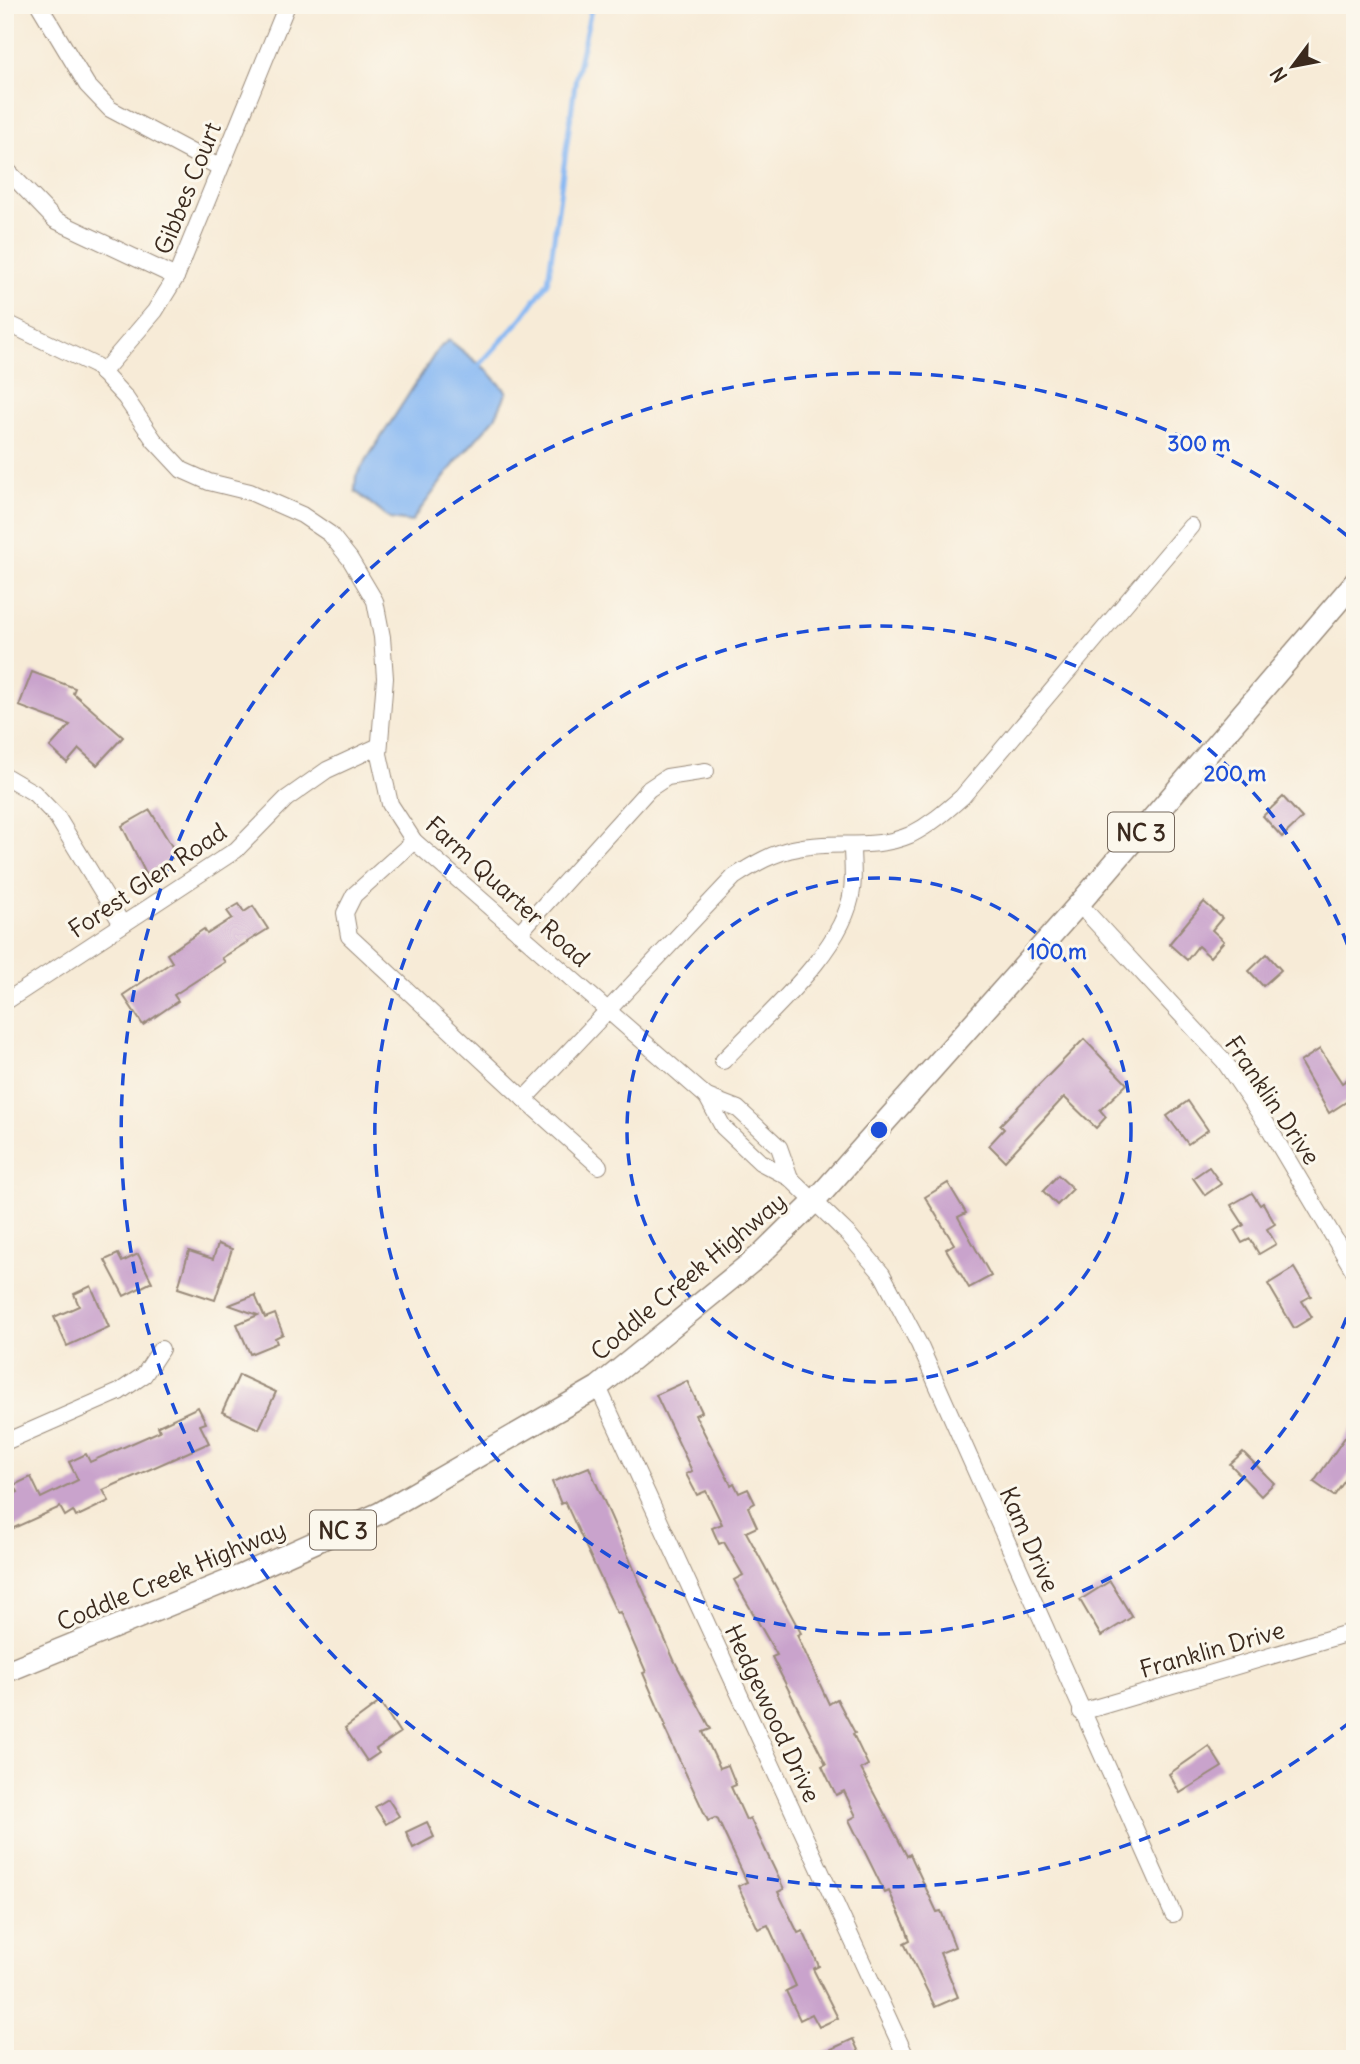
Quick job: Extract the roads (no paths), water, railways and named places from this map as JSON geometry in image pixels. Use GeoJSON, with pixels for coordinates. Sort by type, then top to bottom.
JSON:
{"type":"FeatureCollection","features":[{"type":"Feature","properties":{"kind":"main road","name":"Coddle Creek Highway"},"geometry":{"type":"LineString","coordinates":[[5,1672],[240,1576],[380,1513],[598,1387],[759,1256],[814,1202],[1079,904],[1355,582]]}},
{"type":"Feature","properties":{"kind":"street"},"geometry":{"type":"LineString","coordinates":[[39,5],[87,85],[110,109],[219,167]]}},
{"type":"Feature","properties":{"kind":"street","name":"Gibbes Court"},"geometry":{"type":"LineString","coordinates":[[102,373],[155,311],[176,277],[287,5]]}},
{"type":"Feature","properties":{"kind":"street"},"geometry":{"type":"LineString","coordinates":[[5,168],[55,220],[176,277]]}},
{"type":"Feature","properties":{"kind":"street","name":"Farm Quarter Road"},"geometry":{"type":"LineString","coordinates":[[5,322],[96,366],[182,470],[209,482],[250,492],[302,515],[330,534],[351,559],[375,601],[386,678],[379,746],[390,804],[414,841],[707,1097],[738,1110],[779,1147],[790,1178]]}},
{"type":"Feature","properties":{"kind":"street"},"geometry":{"type":"LineString","coordinates":[[524,1099],[734,877],[757,862],[798,848],[852,846],[907,836],[935,822],[962,797],[1191,526]]}},
{"type":"Feature","properties":{"kind":"street","name":"Forest Glen Road"},"geometry":{"type":"LineString","coordinates":[[5,1002],[236,850],[286,799],[327,770],[379,746]]}},
{"type":"Feature","properties":{"kind":"street"},"geometry":{"type":"LineString","coordinates":[[519,933],[649,789],[667,777],[706,771]]}},
{"type":"Feature","properties":{"kind":"street"},"geometry":{"type":"LineString","coordinates":[[5,776],[34,793],[57,817],[122,924]]}},
{"type":"Feature","properties":{"kind":"street"},"geometry":{"type":"LineString","coordinates":[[414,841],[354,895],[345,913],[349,936],[599,1166]]}},
{"type":"Feature","properties":{"kind":"street"},"geometry":{"type":"LineString","coordinates":[[723,1061],[823,955],[838,932],[852,890],[852,846]]}},
{"type":"Feature","properties":{"kind":"street","name":"Franklin Drive"},"geometry":{"type":"LineString","coordinates":[[1079,904],[1224,1061],[1266,1123],[1355,1273]]}},
{"type":"Feature","properties":{"kind":"street","name":"Farm Quarter Road"},"geometry":{"type":"LineString","coordinates":[[707,1097],[723,1127],[760,1162],[790,1178],[814,1202]]}},
{"type":"Feature","properties":{"kind":"street","name":"Kam Drive"},"geometry":{"type":"LineString","coordinates":[[814,1202],[849,1235],[882,1274],[919,1343],[1173,1914]]}},
{"type":"Feature","properties":{"kind":"street"},"geometry":{"type":"LineString","coordinates":[[5,1442],[119,1392],[144,1375],[161,1349]]}},
{"type":"Feature","properties":{"kind":"street","name":"Hedgewood Drive"},"geometry":{"type":"LineString","coordinates":[[598,1387],[907,2059]]}},
{"type":"Feature","properties":{"kind":"street","name":"Franklin Drive"},"geometry":{"type":"LineString","coordinates":[[1081,1712],[1355,1631]]}},
{"type":"Feature","properties":{"kind":"water"},"geometry":{"type":"Polygon","coordinates":[[[449,340],[488,371],[507,392],[495,418],[456,462],[411,522],[390,519],[355,491],[356,476],[438,349],[449,340]]]}},
{"type":"Feature","properties":{"kind":"waterway"},"geometry":{"type":"LineString","coordinates":[[475,370],[522,318],[548,282],[576,77],[592,5]]}}]}
